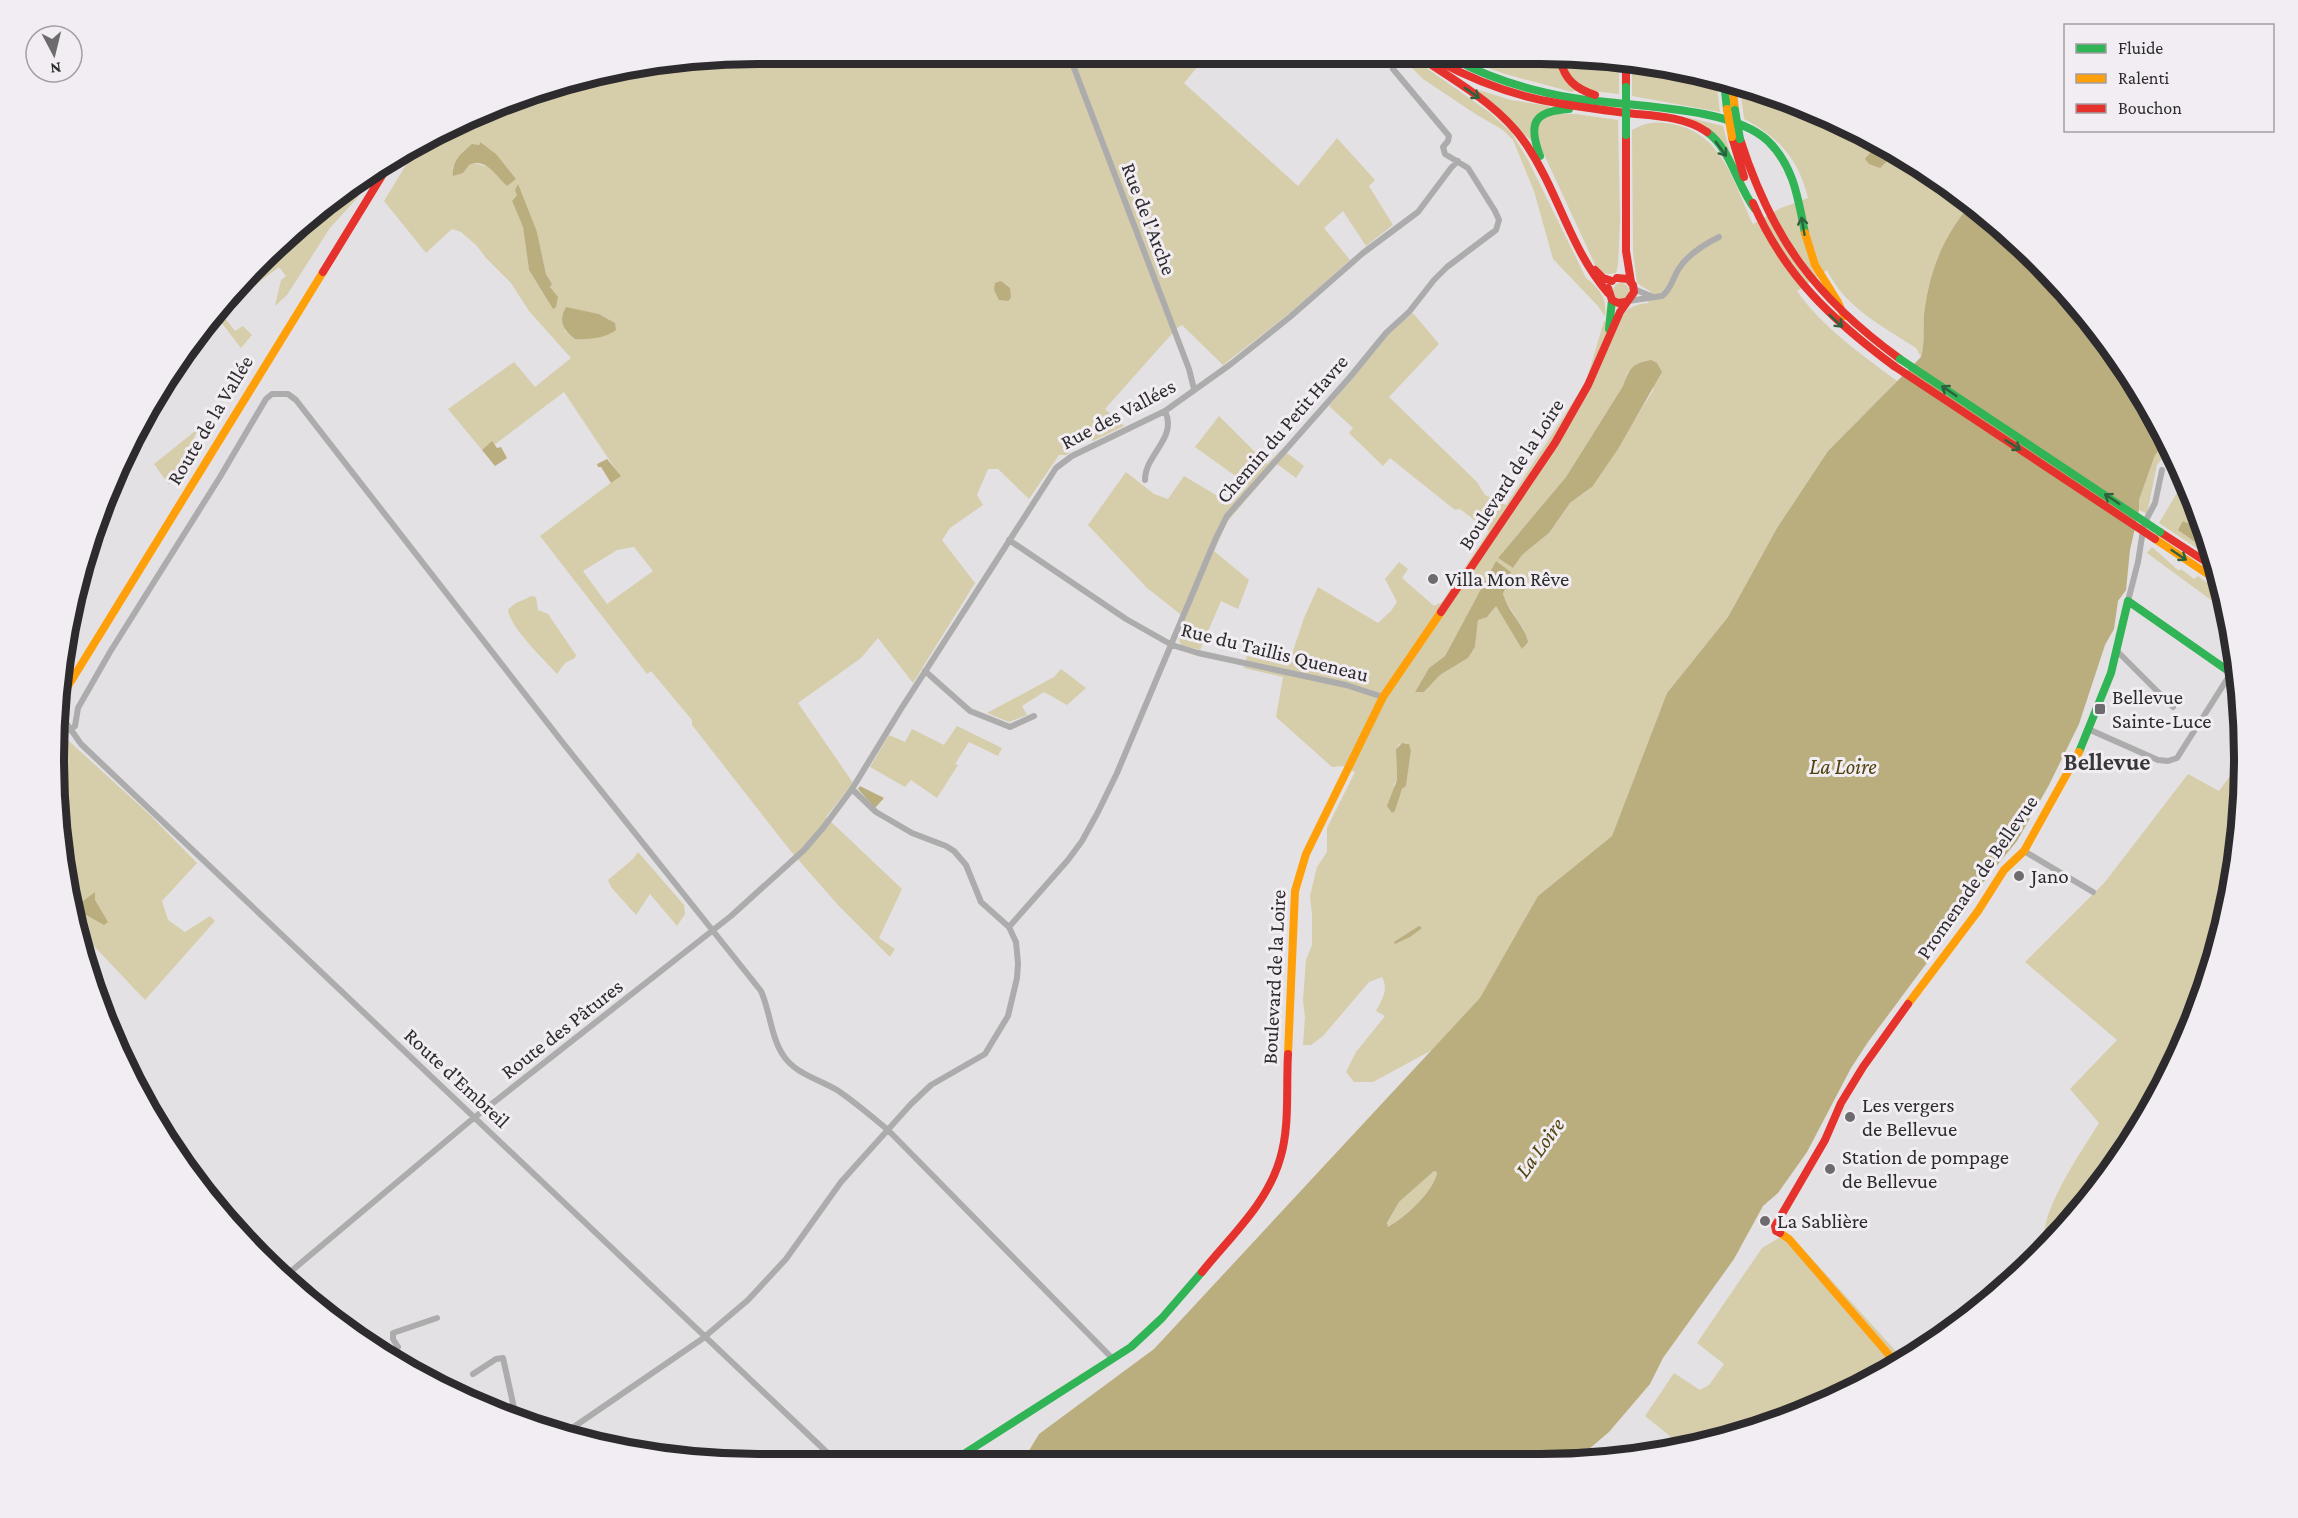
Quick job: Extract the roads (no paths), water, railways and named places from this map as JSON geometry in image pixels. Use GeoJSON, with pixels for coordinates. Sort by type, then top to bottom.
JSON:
{"type":"FeatureCollection","features":[{"type":"Feature","properties":{"kind":"main road"},"geometry":{"type":"LineString","coordinates":[[1430,64],[1492,107],[1517,132],[1535,160],[1590,272],[1618,303],[1627,302],[1633,295],[1626,250],[1626,70]]}},
{"type":"Feature","properties":{"kind":"main road"},"geometry":{"type":"LineString","coordinates":[[1444,64],[1467,77],[1516,94],[1570,105],[1682,120],[1704,130],[1726,155],[1842,326],[2158,535],[2205,562]]}},
{"type":"Feature","properties":{"kind":"main road"},"geometry":{"type":"LineString","coordinates":[[1465,64],[1496,78],[1541,92],[1707,115],[1735,121],[1759,134],[1781,157],[1795,186],[1815,286]]}},
{"type":"Feature","properties":{"kind":"main road"},"geometry":{"type":"LineString","coordinates":[[1562,65],[1565,76],[1579,90],[1641,106]]}},
{"type":"Feature","properties":{"kind":"main road"},"geometry":{"type":"LineString","coordinates":[[1726,90],[1755,209],[1778,251],[1815,286],[1842,307],[1844,316],[1897,362]]}},
{"type":"Feature","properties":{"kind":"main road"},"geometry":{"type":"LineString","coordinates":[[1731,109],[1732,92]]}},
{"type":"Feature","properties":{"kind":"main road"},"geometry":{"type":"LineString","coordinates":[[1632,285],[1624,278],[1603,278],[1593,267],[1535,145],[1533,129],[1540,115],[1556,109],[1634,113]]}},
{"type":"Feature","properties":{"kind":"main road","name":"Route de la Vallée"},"geometry":{"type":"LineString","coordinates":[[69,682],[381,177]]}},
{"type":"Feature","properties":{"kind":"main road"},"geometry":{"type":"LineString","coordinates":[[1610,296],[1614,279],[1626,250]]}},
{"type":"Feature","properties":{"kind":"main road","name":"Boulevard de la Loire"},"geometry":{"type":"LineString","coordinates":[[1601,359],[1612,314],[1610,296]]}},
{"type":"Feature","properties":{"kind":"main road","name":"Boulevard de la Loire"},"geometry":{"type":"LineString","coordinates":[[964,1454],[1113,1359],[1138,1340],[1162,1316],[1253,1211],[1275,1178],[1281,1161],[1284,1141],[1293,914],[1297,882],[1314,835],[1383,697],[1555,443],[1574,412],[1627,302]]}},
{"type":"Feature","properties":{"kind":"main road"},"geometry":{"type":"LineString","coordinates":[[2158,535],[2209,575]]}},
{"type":"Feature","properties":{"kind":"main road"},"geometry":{"type":"LineString","coordinates":[[2203,571],[2210,580]]}},
{"type":"Feature","properties":{"kind":"main road"},"geometry":{"type":"LineString","coordinates":[[2128,601],[2228,671]]}},
{"type":"Feature","properties":{"kind":"main road","name":"Promenade de Bellevue"},"geometry":{"type":"LineString","coordinates":[[1891,1357],[1781,1228],[1785,1211],[1825,1140],[1841,1103],[1863,1067],[1978,911],[1984,898],[2016,855],[2024,851],[2060,790],[2109,677],[2128,601]]}},
{"type":"Feature","properties":{"kind":"street","name":"Rue de l'Arche"},"geometry":{"type":"LineString","coordinates":[[1073,64],[1189,369],[1194,389]]}},
{"type":"Feature","properties":{"kind":"street","name":"Chemin du Petit Havre"},"geometry":{"type":"LineString","coordinates":[[1009,927],[1045,887],[1082,840],[1117,773],[1216,538],[1236,503],[1350,377],[1386,333],[1409,312],[1434,280],[1496,230],[1499,220],[1495,211],[1468,168],[1449,157],[1443,150],[1449,136],[1393,69]]}},
{"type":"Feature","properties":{"kind":"street","name":"Rue des Vallées"},"geometry":{"type":"LineString","coordinates":[[804,850],[852,789],[1056,468],[1064,461],[1165,411],[1187,397],[1194,389],[1205,384],[1290,317],[1363,253],[1418,212],[1458,161]]}},
{"type":"Feature","properties":{"kind":"street"},"geometry":{"type":"LineString","coordinates":[[1627,302],[1662,296],[1666,293],[1680,266],[1694,253],[1719,237]]}},
{"type":"Feature","properties":{"kind":"street"},"geometry":{"type":"LineString","coordinates":[[1632,285],[1654,297]]}},
{"type":"Feature","properties":{"kind":"street"},"geometry":{"type":"LineString","coordinates":[[69,730],[75,726],[78,708],[110,652],[266,399],[272,394],[288,394],[296,400],[712,932],[761,991],[782,1054],[790,1064],[843,1095],[888,1130],[1113,1359]]}},
{"type":"Feature","properties":{"kind":"street"},"geometry":{"type":"LineString","coordinates":[[1145,480],[1148,464],[1169,429],[1169,419],[1165,411]]}},
{"type":"Feature","properties":{"kind":"street","name":"Promenade de Bellevue"},"geometry":{"type":"LineString","coordinates":[[2128,601],[2138,562],[2144,524],[2155,503],[2162,470]]}},
{"type":"Feature","properties":{"kind":"street","name":"Rue du Taillis Queneau"},"geometry":{"type":"LineString","coordinates":[[1009,540],[1126,619],[1172,645],[1198,653],[1354,687],[1383,697]]}},
{"type":"Feature","properties":{"kind":"street"},"geometry":{"type":"LineString","coordinates":[[2116,650],[2173,707]]}},
{"type":"Feature","properties":{"kind":"street"},"geometry":{"type":"LineString","coordinates":[[925,671],[970,711],[1010,727],[1034,716]]}},
{"type":"Feature","properties":{"kind":"street"},"geometry":{"type":"LineString","coordinates":[[2088,729],[2158,760],[2168,761],[2177,758],[2229,682]]}},
{"type":"Feature","properties":{"kind":"street","name":"Route d'Embreil"},"geometry":{"type":"LineString","coordinates":[[65,726],[98,761],[829,1454]]}},
{"type":"Feature","properties":{"kind":"street"},"geometry":{"type":"LineString","coordinates":[[572,1428],[705,1336],[765,1283],[786,1259],[826,1200],[888,1130],[931,1085],[985,1054],[1004,1025],[1012,1006],[1017,978],[1018,950],[1009,927],[981,902],[966,866],[954,851],[912,833],[876,812],[852,789]]}},
{"type":"Feature","properties":{"kind":"street","name":"Route des Pâtures"},"geometry":{"type":"LineString","coordinates":[[291,1271],[475,1118],[712,932],[804,850]]}},
{"type":"Feature","properties":{"kind":"street"},"geometry":{"type":"LineString","coordinates":[[2024,851],[2093,892]]}},
{"type":"Feature","properties":{"kind":"street"},"geometry":{"type":"LineString","coordinates":[[396,1350],[398,1347],[393,1339],[393,1333],[437,1318]]}},
{"type":"Feature","properties":{"kind":"street"},"geometry":{"type":"LineString","coordinates":[[473,1374],[496,1359],[503,1358],[514,1409]]}},
{"type":"Feature","properties":{"kind":"water"},"geometry":{"type":"Polygon","coordinates":[[[480,142],[496,154],[516,179],[507,186],[486,165],[481,164],[469,165],[463,173],[453,176],[458,158],[472,144],[479,145],[480,142]]]}},
{"type":"Feature","properties":{"kind":"water"},"geometry":{"type":"Polygon","coordinates":[[[1872,150],[1888,160],[1880,168],[1869,164],[1865,159],[1872,150]]]}},
{"type":"Feature","properties":{"kind":"water"},"geometry":{"type":"Polygon","coordinates":[[[518,184],[537,232],[546,274],[552,284],[550,287],[558,297],[556,307],[553,309],[529,270],[523,227],[512,201],[517,195],[515,190],[518,184]]]}},
{"type":"Feature","properties":{"kind":"water","name":"La Loire"},"geometry":{"type":"Polygon","coordinates":[[[1965,211],[2030,268],[2090,336],[2116,373],[2160,449],[2155,455],[2139,500],[2126,590],[2118,601],[2114,629],[2105,645],[2079,724],[2049,785],[2017,841],[1976,891],[1967,909],[1868,1042],[1851,1068],[1807,1152],[1778,1193],[1763,1206],[1734,1259],[1663,1358],[1650,1384],[1609,1432],[1588,1452],[1539,1454],[1534,1454],[1536,1450],[1525,1454],[1027,1454],[1039,1434],[1154,1349],[1480,998],[1538,896],[1612,836],[1667,693],[1728,617],[1777,528],[1828,451],[1921,357],[1929,284],[1938,257],[1951,231],[1965,211]],[[1434,1171],[1399,1202],[1387,1223],[1388,1227],[1410,1211],[1425,1195],[1437,1172],[1434,1171]]]}},
{"type":"Feature","properties":{"kind":"water"},"geometry":{"type":"Polygon","coordinates":[[[1001,281],[1010,288],[1011,298],[1008,301],[999,300],[994,290],[995,283],[1001,281]]]}},
{"type":"Feature","properties":{"kind":"water"},"geometry":{"type":"Polygon","coordinates":[[[566,307],[599,314],[615,323],[616,330],[596,338],[575,339],[563,325],[562,317],[566,307]]]}},
{"type":"Feature","properties":{"kind":"water"},"geometry":{"type":"Polygon","coordinates":[[[1651,360],[1657,363],[1662,372],[1618,449],[1592,487],[1570,503],[1549,533],[1522,555],[1513,568],[1498,558],[1566,477],[1623,386],[1630,370],[1640,363],[1651,360]]]}},
{"type":"Feature","properties":{"kind":"water"},"geometry":{"type":"Polygon","coordinates":[[[492,441],[497,448],[501,447],[507,458],[495,466],[482,450],[492,441]]]}},
{"type":"Feature","properties":{"kind":"water"},"geometry":{"type":"Polygon","coordinates":[[[607,459],[621,476],[611,483],[597,464],[607,459]]]}},
{"type":"Feature","properties":{"kind":"water"},"geometry":{"type":"Polygon","coordinates":[[[2183,521],[2193,526],[2200,545],[2178,530],[2183,521]]]}},
{"type":"Feature","properties":{"kind":"water"},"geometry":{"type":"Polygon","coordinates":[[[1496,561],[1511,572],[1503,594],[1528,642],[1522,649],[1496,606],[1487,617],[1478,620],[1475,647],[1468,658],[1440,675],[1424,692],[1415,692],[1429,668],[1445,656],[1496,561]]]}},
{"type":"Feature","properties":{"kind":"water"},"geometry":{"type":"Polygon","coordinates":[[[1402,743],[1409,744],[1411,750],[1406,786],[1402,789],[1395,811],[1392,813],[1387,806],[1397,780],[1396,749],[1402,743]]]}},
{"type":"Feature","properties":{"kind":"water"},"geometry":{"type":"Polygon","coordinates":[[[860,786],[884,798],[875,808],[858,789],[860,786]]]}},
{"type":"Feature","properties":{"kind":"water"},"geometry":{"type":"Polygon","coordinates":[[[95,892],[95,900],[108,922],[104,925],[82,913],[80,903],[95,892]]]}},
{"type":"Feature","properties":{"kind":"water"},"geometry":{"type":"Polygon","coordinates":[[[1419,926],[1422,928],[1395,944],[1394,942],[1419,926]]]}},
{"type":"Feature","properties":{"kind":"place","name":"Villa Mon Rêve"},"geometry":{"type":"Point","coordinates":[1433,579]}},
{"type":"Feature","properties":{"kind":"place","name":"Bellevue Sainte-Luce"},"geometry":{"type":"Point","coordinates":[2100,709]}},
{"type":"Feature","properties":{"kind":"place","name":"Jano"},"geometry":{"type":"Point","coordinates":[2019,876]}},
{"type":"Feature","properties":{"kind":"place","name":"Les vergers de Bellevue"},"geometry":{"type":"Point","coordinates":[1850,1117]}},
{"type":"Feature","properties":{"kind":"place","name":"Station de pompage de Bellevue"},"geometry":{"type":"Point","coordinates":[1830,1169]}},
{"type":"Feature","properties":{"kind":"place","name":"La Sablière"},"geometry":{"type":"Point","coordinates":[1765,1221]}},
{"type":"Feature","properties":{"kind":"district","name":"Bellevue"},"geometry":{"type":"Point","coordinates":[2107,762]}}]}
